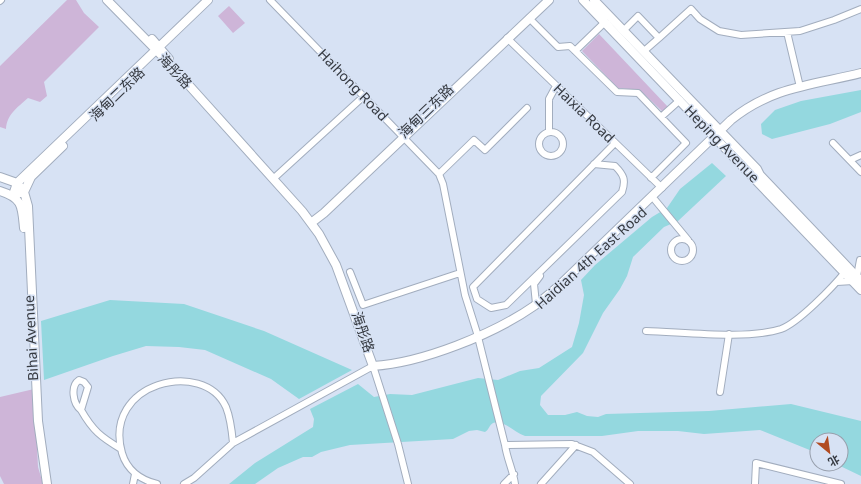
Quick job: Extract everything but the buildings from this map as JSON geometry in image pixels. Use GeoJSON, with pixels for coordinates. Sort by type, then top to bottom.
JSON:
{"type":"FeatureCollection","features":[{"type":"Feature","properties":{"kind":"main road","name":"海彤路"},"geometry":{"type":"LineString","coordinates":[[107,0],[159,50]]}},
{"type":"Feature","properties":{"kind":"main road","name":"海彤路"},"geometry":{"type":"LineString","coordinates":[[111,0],[159,50],[274,178],[325,238],[338,265],[372,355],[373,366]]}},
{"type":"Feature","properties":{"kind":"main road","name":"海甸二东路"},"geometry":{"type":"LineString","coordinates":[[24,192],[30,177],[208,0]]}},
{"type":"Feature","properties":{"kind":"main road","name":"海甸二东路"},"geometry":{"type":"LineString","coordinates":[[17,183],[159,50],[215,0]]}},
{"type":"Feature","properties":{"kind":"main road","name":"海甸三东路"},"geometry":{"type":"LineString","coordinates":[[403,136],[542,0]]}},
{"type":"Feature","properties":{"kind":"main road"},"geometry":{"type":"LineString","coordinates":[[311,221],[549,0]]}},
{"type":"Feature","properties":{"kind":"main road","name":"Heping Avenue"},"geometry":{"type":"LineString","coordinates":[[583,0],[680,100],[720,135]]}},
{"type":"Feature","properties":{"kind":"main road","name":"Heping Avenue"},"geometry":{"type":"LineString","coordinates":[[594,0],[644,51],[720,135],[857,279],[861,290]]}},
{"type":"Feature","properties":{"kind":"main road","name":"Haidian 4th East Road"},"geometry":{"type":"LineString","coordinates":[[373,366],[387,365],[412,359],[512,324],[550,299],[655,200],[740,113],[758,101],[776,93],[861,73]]}},
{"type":"Feature","properties":{"kind":"main road","name":"Haidian 4th East Road"},"geometry":{"type":"LineString","coordinates":[[478,336],[510,321],[536,304],[577,270],[662,188],[720,135],[746,115],[775,99],[861,79]]}},
{"type":"Feature","properties":{"kind":"main road"},"geometry":{"type":"LineString","coordinates":[[0,177],[17,183],[24,192],[13,195],[0,191]]}},
{"type":"Feature","properties":{"kind":"main road"},"geometry":{"type":"LineString","coordinates":[[13,195],[17,183]]}},
{"type":"Feature","properties":{"kind":"main road","name":"Bihai Avenue"},"geometry":{"type":"LineString","coordinates":[[24,192],[28,206],[38,426],[47,484]]}},
{"type":"Feature","properties":{"kind":"main road","name":"Bihai Avenue"},"geometry":{"type":"LineString","coordinates":[[13,195],[22,206],[38,467],[42,484]]}},
{"type":"Feature","properties":{"kind":"street","name":"Haihong Road"},"geometry":{"type":"LineString","coordinates":[[270,0],[439,174],[444,184],[465,295],[478,336],[505,445],[507,460],[514,474],[515,484]]}},
{"type":"Feature","properties":{"kind":"street"},"geometry":{"type":"LineString","coordinates":[[644,51],[691,10],[700,19],[719,31],[741,35],[800,30],[861,9]]}},
{"type":"Feature","properties":{"kind":"street"},"geometry":{"type":"LineString","coordinates":[[624,30],[638,16],[659,38]]}},
{"type":"Feature","properties":{"kind":"street"},"geometry":{"type":"LineString","coordinates":[[529,18],[558,46],[570,46],[617,92],[638,93],[686,143],[651,178]]}},
{"type":"Feature","properties":{"kind":"street"},"geometry":{"type":"LineString","coordinates":[[574,51],[604,23]]}},
{"type":"Feature","properties":{"kind":"street"},"geometry":{"type":"LineString","coordinates":[[787,32],[800,87]]}},
{"type":"Feature","properties":{"kind":"street","name":"Haixia Road"},"geometry":{"type":"LineString","coordinates":[[507,38],[662,188]]}},
{"type":"Feature","properties":{"kind":"street"},"geometry":{"type":"LineString","coordinates":[[549,132],[549,99],[556,86]]}},
{"type":"Feature","properties":{"kind":"street"},"geometry":{"type":"LineString","coordinates":[[274,178],[364,96]]}},
{"type":"Feature","properties":{"kind":"street"},"geometry":{"type":"LineString","coordinates":[[661,117],[680,100]]}},
{"type":"Feature","properties":{"kind":"street"},"geometry":{"type":"LineString","coordinates":[[439,174],[474,140],[485,150],[527,108]]}},
{"type":"Feature","properties":{"kind":"street"},"geometry":{"type":"LineString","coordinates":[[549,132],[554,132],[561,136],[563,145],[560,152],[552,156],[544,155],[538,145],[542,135],[549,132]]}},
{"type":"Feature","properties":{"kind":"street"},"geometry":{"type":"LineString","coordinates":[[465,295],[615,143]]}},
{"type":"Feature","properties":{"kind":"street"},"geometry":{"type":"LineString","coordinates":[[832,143],[861,172]]}},
{"type":"Feature","properties":{"kind":"street"},"geometry":{"type":"LineString","coordinates":[[850,160],[861,155]]}},
{"type":"Feature","properties":{"kind":"street"},"geometry":{"type":"LineString","coordinates":[[473,287],[477,299],[485,305],[496,308],[506,305],[622,192],[625,182],[622,173],[615,166],[594,164]]}},
{"type":"Feature","properties":{"kind":"street"},"geometry":{"type":"LineString","coordinates":[[655,200],[676,225],[690,242],[693,248],[692,256],[687,261],[679,262],[673,258],[670,251],[675,241],[676,225]]}},
{"type":"Feature","properties":{"kind":"street"},"geometry":{"type":"LineString","coordinates":[[675,241],[683,239],[690,242]]}},
{"type":"Feature","properties":{"kind":"street"},"geometry":{"type":"LineString","coordinates":[[646,331],[729,334],[765,332],[782,328],[796,319],[837,282],[847,270],[861,259]]}},
{"type":"Feature","properties":{"kind":"street"},"geometry":{"type":"LineString","coordinates":[[837,282],[857,279],[861,259]]}},
{"type":"Feature","properties":{"kind":"street"},"geometry":{"type":"LineString","coordinates":[[536,304],[534,284],[546,266]]}},
{"type":"Feature","properties":{"kind":"street"},"geometry":{"type":"LineString","coordinates":[[350,272],[363,305],[460,273]]}},
{"type":"Feature","properties":{"kind":"street"},"geometry":{"type":"LineString","coordinates":[[720,392],[729,334]]}},
{"type":"Feature","properties":{"kind":"street"},"geometry":{"type":"LineString","coordinates":[[184,484],[194,478],[236,442],[269,421],[373,366],[398,444],[408,484]]}},
{"type":"Feature","properties":{"kind":"street"},"geometry":{"type":"LineString","coordinates":[[157,484],[145,481],[135,474],[123,456],[119,437],[125,411],[138,395],[149,388],[165,382],[180,381],[197,384],[210,389],[219,397],[226,407],[232,433],[236,442]]}},
{"type":"Feature","properties":{"kind":"street"},"geometry":{"type":"LineString","coordinates":[[81,410],[91,428],[100,436],[121,449]]}},
{"type":"Feature","properties":{"kind":"street"},"geometry":{"type":"LineString","coordinates":[[505,445],[576,445],[593,452],[630,484]]}},
{"type":"Feature","properties":{"kind":"street"},"geometry":{"type":"LineString","coordinates":[[541,484],[576,445]]}},
{"type":"Feature","properties":{"kind":"street"},"geometry":{"type":"LineString","coordinates":[[755,484],[756,462],[841,484]]}},
{"type":"Feature","properties":{"kind":"street"},"geometry":{"type":"LineString","coordinates":[[133,484],[135,474]]}},
{"type":"Feature","properties":{"kind":"street"},"geometry":{"type":"LineString","coordinates":[[504,484],[514,474]]}},
{"type":"Feature","properties":{"kind":"shaded area"},"geometry":{"type":"Polygon","coordinates":[[[67,0],[76,0],[84,13],[99,27],[44,82],[47,96],[40,102],[28,98],[10,115],[6,129],[0,127],[0,66],[67,0]]]}},
{"type":"Feature","properties":{"kind":"shaded area"},"geometry":{"type":"Polygon","coordinates":[[[229,6],[245,23],[233,33],[218,16],[229,6]]]}},
{"type":"Feature","properties":{"kind":"shaded area"},"geometry":{"type":"Polygon","coordinates":[[[599,34],[668,107],[663,112],[640,90],[618,88],[582,51],[599,34]]]}},
{"type":"Feature","properties":{"kind":"shaded area"},"geometry":{"type":"Polygon","coordinates":[[[861,90],[861,112],[830,124],[772,139],[762,134],[761,124],[775,110],[801,101],[861,90]]]}},
{"type":"Feature","properties":{"kind":"shaded area"},"geometry":{"type":"Polygon","coordinates":[[[712,163],[726,176],[678,221],[664,227],[633,257],[627,276],[620,289],[603,313],[583,353],[541,396],[540,405],[548,415],[565,415],[577,412],[587,416],[598,417],[606,414],[709,411],[791,404],[861,421],[861,476],[849,470],[849,432],[809,432],[809,450],[760,430],[704,434],[678,431],[638,431],[602,436],[525,436],[501,423],[493,423],[485,432],[477,430],[469,431],[453,439],[350,445],[321,452],[312,457],[303,457],[278,468],[255,484],[229,484],[255,463],[313,427],[314,419],[310,409],[358,384],[374,397],[390,394],[412,395],[478,378],[498,380],[520,371],[539,368],[572,347],[579,323],[584,295],[581,280],[595,265],[652,217],[667,208],[680,189],[712,163]]]}},
{"type":"Feature","properties":{"kind":"shaded area"},"geometry":{"type":"Polygon","coordinates":[[[110,300],[184,304],[264,331],[352,370],[299,399],[271,379],[205,350],[179,347],[146,346],[44,380],[41,321],[110,300]]]}},
{"type":"Feature","properties":{"kind":"shaded area"},"geometry":{"type":"Polygon","coordinates":[[[34,389],[38,467],[43,484],[4,484],[0,476],[0,397],[34,389]]]}}]}
